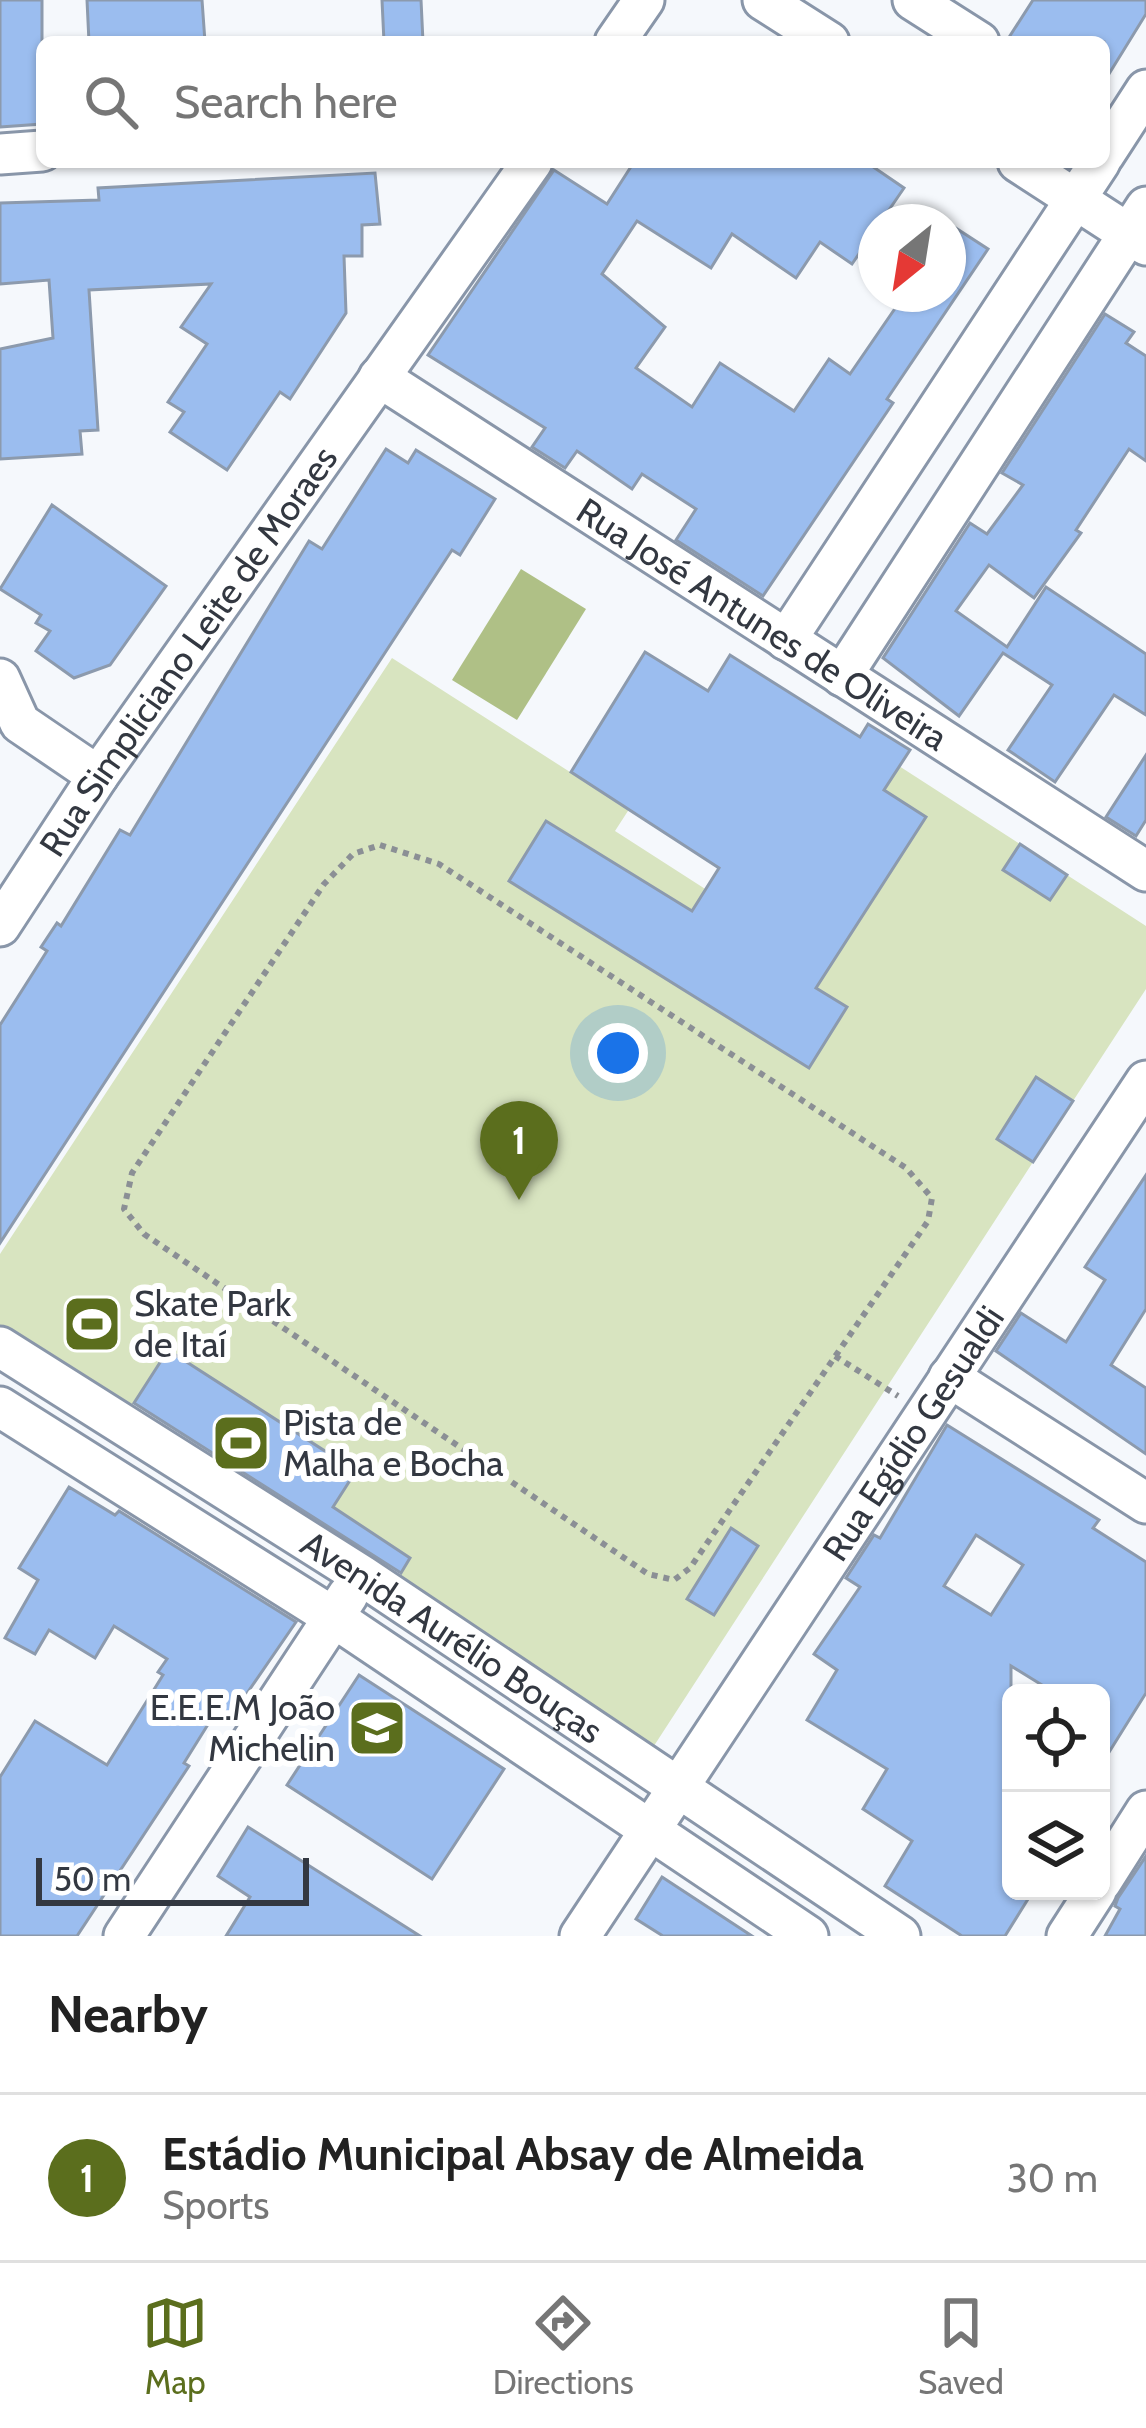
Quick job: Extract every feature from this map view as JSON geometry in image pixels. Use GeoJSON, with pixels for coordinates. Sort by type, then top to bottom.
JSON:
{"type":"FeatureCollection","features":[{"type":"Feature","properties":{"kind":"street"},"geometry":{"type":"LineString","coordinates":[[619,36],[644,0]]}},
{"type":"Feature","properties":{"kind":"street"},"geometry":{"type":"LineString","coordinates":[[763,0],[820,36]]}},
{"type":"Feature","properties":{"kind":"street"},"geometry":{"type":"LineString","coordinates":[[913,0],[970,36]]}},
{"type":"Feature","properties":{"kind":"street"},"geometry":{"type":"LineString","coordinates":[[1115,144],[1146,90]]}},
{"type":"Feature","properties":{"kind":"street"},"geometry":{"type":"LineString","coordinates":[[0,154],[36,151]]}},
{"type":"Feature","properties":{"kind":"street","name":"Rua Simpliciano Leite de Moraes"},"geometry":{"type":"LineString","coordinates":[[0,926],[98,776],[528,168]]}},
{"type":"Feature","properties":{"kind":"street"},"geometry":{"type":"LineString","coordinates":[[842,676],[1140,228],[1076,199],[1027,168]]}},
{"type":"Feature","properties":{"kind":"street"},"geometry":{"type":"LineString","coordinates":[[787,640],[1098,168]]}},
{"type":"Feature","properties":{"kind":"street","name":"Rua José Antunes de Oliveira"},"geometry":{"type":"LineString","coordinates":[[379,377],[1146,872]]}},
{"type":"Feature","properties":{"kind":"street"},"geometry":{"type":"LineString","coordinates":[[0,679],[10,723],[98,776]]}},
{"type":"Feature","properties":{"kind":"street","name":"Rua Egídio Gesualdi"},"geometry":{"type":"LineString","coordinates":[[580,1936],[1146,1081]]}},
{"type":"Feature","properties":{"kind":"street","name":"Avenida Aurélio Bouças"},"geometry":{"type":"LineString","coordinates":[[0,1347],[361,1575],[900,1936]]}},
{"type":"Feature","properties":{"kind":"street"},"geometry":{"type":"LineString","coordinates":[[949,1377],[1146,1503]]}},
{"type":"Feature","properties":{"kind":"street","name":"Avenida Aurélio Bouças"},"geometry":{"type":"LineString","coordinates":[[0,1407],[333,1617],[808,1936]]}},
{"type":"Feature","properties":{"kind":"street"},"geometry":{"type":"LineString","coordinates":[[124,1936],[361,1575]]}},
{"type":"Feature","properties":{"kind":"street"},"geometry":{"type":"LineString","coordinates":[[1110,1868],[1146,1811]]}},
{"type":"Feature","properties":{"kind":"street"},"geometry":{"type":"LineString","coordinates":[[1067,1936],[1090,1900]]}},
{"type":"Feature","properties":{"kind":"path"},"geometry":{"type":"LineString","coordinates":[[394,847],[439,864],[917,1176],[932,1198],[928,1221],[835,1356],[690,1568],[666,1581],[144,1234],[122,1198],[132,1173],[324,884],[353,854],[394,847]]}},
{"type":"Feature","properties":{"kind":"path"},"geometry":{"type":"LineString","coordinates":[[835,1356],[924,1414]]}},
{"type":"Feature","properties":{"kind":"shaded area"},"geometry":{"type":"Polygon","coordinates":[[[521,569],[586,609],[517,720],[452,680],[521,569]]]}},
{"type":"Feature","properties":{"kind":"shaded area"},"geometry":{"type":"Polygon","coordinates":[[[392,658],[609,797],[646,783],[615,831],[828,968],[926,817],[832,756],[899,766],[1020,844],[1004,870],[1050,899],[1067,875],[1146,926],[1146,989],[1073,1101],[1036,1078],[997,1138],[1033,1162],[650,1752],[393,1585],[410,1558],[372,1533],[353,1560],[315,1535],[355,1472],[168,1351],[125,1417],[0,1337],[0,1254],[392,658]]]}},
{"type":"Feature","properties":{"kind":"building"},"geometry":{"type":"Polygon","coordinates":[[[0,0],[42,0],[42,36],[36,36],[36,124],[0,127],[0,0]]]}},
{"type":"Feature","properties":{"kind":"building"},"geometry":{"type":"Polygon","coordinates":[[[87,0],[202,0],[205,36],[89,36],[87,0]]]}},
{"type":"Feature","properties":{"kind":"building"},"geometry":{"type":"Polygon","coordinates":[[[382,0],[421,0],[423,36],[384,36],[382,0]]]}},
{"type":"Feature","properties":{"kind":"building"},"geometry":{"type":"Polygon","coordinates":[[[1033,0],[1146,0],[1146,14],[1110,72],[1110,36],[1010,36],[1033,0]]]}},
{"type":"Feature","properties":{"kind":"building"},"geometry":{"type":"Polygon","coordinates":[[[630,168],[875,168],[904,188],[893,204],[858,204],[858,255],[852,264],[820,242],[796,278],[732,234],[711,268],[637,221],[602,274],[665,327],[636,368],[692,407],[720,363],[794,411],[829,359],[850,374],[893,312],[946,312],[887,399],[893,403],[763,596],[676,540],[696,509],[642,474],[632,489],[577,451],[565,468],[532,447],[545,428],[428,355],[554,170],[607,204],[630,168]]]}},
{"type":"Feature","properties":{"kind":"building"},"geometry":{"type":"Polygon","coordinates":[[[375,173],[380,224],[362,225],[362,256],[344,256],[346,313],[290,399],[280,392],[227,470],[170,432],[184,412],[168,402],[207,344],[181,327],[211,284],[89,290],[98,430],[80,431],[82,454],[0,459],[0,349],[53,338],[49,280],[0,284],[0,203],[99,200],[98,188],[375,173]]]}},
{"type":"Feature","properties":{"kind":"building"},"geometry":{"type":"Polygon","coordinates":[[[966,235],[988,249],[966,282],[966,235]]]}},
{"type":"Feature","properties":{"kind":"building"},"geometry":{"type":"Polygon","coordinates":[[[1105,314],[1134,332],[1126,343],[1146,356],[1146,461],[1129,449],[1076,530],[1081,533],[1034,598],[989,565],[956,611],[1007,647],[1046,587],[1146,654],[1146,715],[1114,695],[1055,782],[1008,750],[1052,685],[1003,653],[959,716],[883,658],[970,523],[987,534],[1023,485],[1002,473],[1105,314]]]}},
{"type":"Feature","properties":{"kind":"building"},"geometry":{"type":"Polygon","coordinates":[[[386,449],[408,463],[416,450],[495,499],[460,555],[452,550],[0,1243],[0,1025],[47,951],[41,947],[57,923],[61,926],[120,830],[130,835],[309,541],[322,549],[386,449]]]}},
{"type":"Feature","properties":{"kind":"building"},"geometry":{"type":"Polygon","coordinates":[[[52,505],[166,586],[110,665],[74,678],[36,651],[50,631],[36,623],[41,615],[0,589],[52,505]]]}},
{"type":"Feature","properties":{"kind":"building"},"geometry":{"type":"Polygon","coordinates":[[[645,652],[708,691],[730,655],[860,737],[868,724],[910,750],[884,790],[926,817],[816,988],[847,1007],[809,1068],[509,881],[546,821],[692,911],[719,868],[571,772],[645,652]]]}},
{"type":"Feature","properties":{"kind":"building"},"geometry":{"type":"Polygon","coordinates":[[[1146,755],[1146,820],[1136,836],[1106,817],[1146,755]]]}},
{"type":"Feature","properties":{"kind":"building"},"geometry":{"type":"Polygon","coordinates":[[[1020,844],[1067,875],[1050,900],[1003,870],[1020,844]]]}},
{"type":"Feature","properties":{"kind":"building"},"geometry":{"type":"Polygon","coordinates":[[[1036,1077],[1073,1101],[1033,1162],[997,1139],[1036,1077]]]}},
{"type":"Feature","properties":{"kind":"building"},"geometry":{"type":"Polygon","coordinates":[[[1146,1175],[1146,1309],[1111,1365],[1146,1388],[1146,1454],[996,1351],[1021,1313],[1066,1342],[1105,1280],[1085,1267],[1146,1175]]]}},
{"type":"Feature","properties":{"kind":"building","name":"Pista de Malha e Bocha"},"geometry":{"type":"Polygon","coordinates":[[[168,1350],[356,1471],[333,1507],[410,1558],[401,1573],[134,1403],[168,1350]]]}},
{"type":"Feature","properties":{"kind":"building"},"geometry":{"type":"Polygon","coordinates":[[[947,1425],[1099,1520],[1093,1528],[1146,1562],[1146,1693],[1110,1751],[1110,1684],[1040,1684],[1011,1666],[1011,1684],[1002,1684],[1002,1900],[1027,1900],[1005,1936],[962,1936],[885,1886],[912,1841],[863,1809],[887,1769],[807,1720],[837,1670],[814,1654],[860,1587],[846,1578],[874,1535],[880,1538],[947,1425]],[[976,1535],[944,1586],[991,1615],[1023,1565],[976,1535]]]}},
{"type":"Feature","properties":{"kind":"building"},"geometry":{"type":"Polygon","coordinates":[[[69,1487],[115,1515],[119,1511],[296,1622],[230,1718],[217,1710],[184,1763],[189,1766],[77,1936],[0,1936],[0,1777],[35,1721],[107,1765],[163,1675],[158,1672],[167,1659],[114,1626],[95,1658],[49,1630],[35,1654],[5,1638],[38,1580],[19,1568],[69,1487]]]}},
{"type":"Feature","properties":{"kind":"building"},"geometry":{"type":"Polygon","coordinates":[[[731,1528],[758,1546],[714,1615],[687,1599],[731,1528]]]}},
{"type":"Feature","properties":{"kind":"building"},"geometry":{"type":"Polygon","coordinates":[[[359,1675],[504,1769],[432,1879],[287,1785],[359,1675]]]}},
{"type":"Feature","properties":{"kind":"building"},"geometry":{"type":"Polygon","coordinates":[[[248,1827],[420,1936],[226,1936],[250,1897],[218,1876],[248,1827]]]}},
{"type":"Feature","properties":{"kind":"building"},"geometry":{"type":"Polygon","coordinates":[[[1146,1856],[1146,1936],[1105,1936],[1120,1909],[1115,1906],[1118,1898],[1146,1856]]]}},
{"type":"Feature","properties":{"kind":"building"},"geometry":{"type":"Polygon","coordinates":[[[662,1877],[752,1936],[663,1936],[636,1919],[662,1877]]]}},
{"type":"Feature","properties":{"kind":"place","name":"Estádio Municipal Absay de Almeida"},"geometry":{"type":"Point","coordinates":[519,1200]}},
{"type":"Feature","properties":{"kind":"place","name":"Skate Park de Itaí"},"geometry":{"type":"Point","coordinates":[92,1324]}},
{"type":"Feature","properties":{"kind":"place","name":"Pista de Malha e Bocha"},"geometry":{"type":"Point","coordinates":[241,1443]}},
{"type":"Feature","properties":{"kind":"place","name":"E.E.E.M João Michelin"},"geometry":{"type":"Point","coordinates":[377,1728]}}]}
